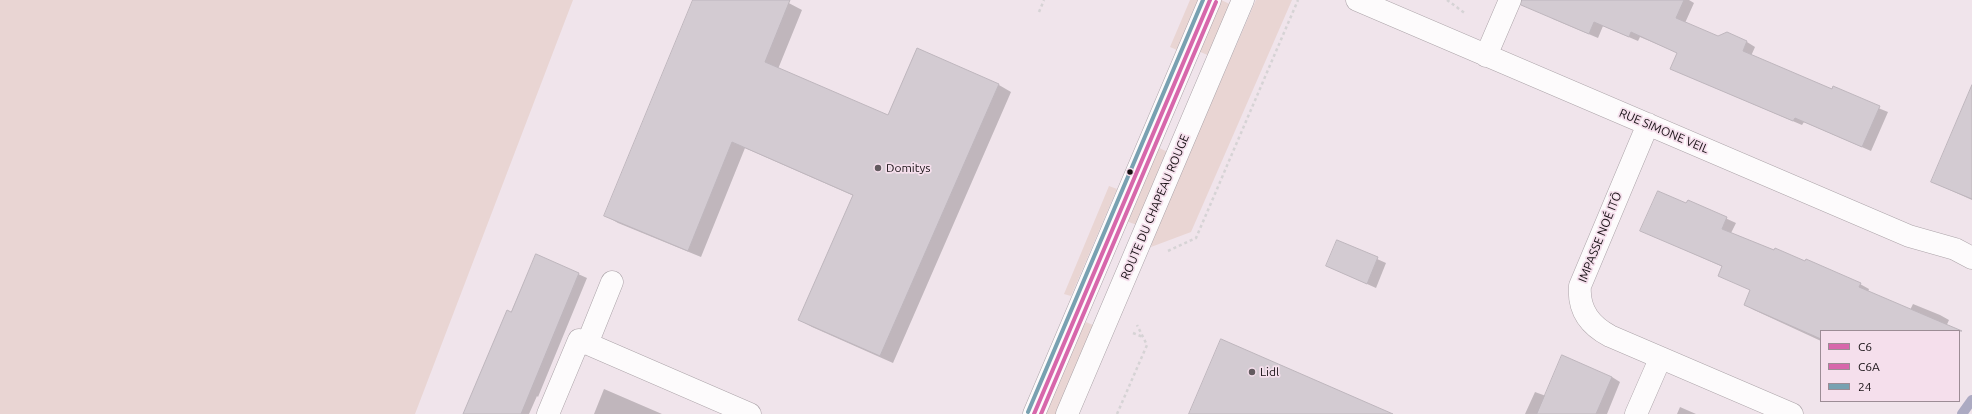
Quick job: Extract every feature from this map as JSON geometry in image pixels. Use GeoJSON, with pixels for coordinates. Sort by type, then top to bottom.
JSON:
{"type":"FeatureCollection","features":[{"type":"Feature","properties":{"kind":"street"},"geometry":{"type":"LineString","coordinates":[[1034,414],[1210,0]]}},
{"type":"Feature","properties":{"kind":"street","name":"ROUTE DU CHAPEAU ROUGE"},"geometry":{"type":"LineString","coordinates":[[1067,414],[1243,0]]}},
{"type":"Feature","properties":{"kind":"street","name":"RUE SIMONE VEIL"},"geometry":{"type":"LineString","coordinates":[[1356,0],[1909,236],[1955,248],[1972,258]]}},
{"type":"Feature","properties":{"kind":"street"},"geometry":{"type":"LineString","coordinates":[[1486,56],[1510,0]]}},
{"type":"Feature","properties":{"kind":"street","name":"IMPASSE NOÉ ITŌ"},"geometry":{"type":"LineString","coordinates":[[1648,124],[1584,274],[1579,294],[1580,304],[1585,314],[1598,330],[1792,414]]}},
{"type":"Feature","properties":{"kind":"street"},"geometry":{"type":"LineString","coordinates":[[548,414],[612,282]]}},
{"type":"Feature","properties":{"kind":"street"},"geometry":{"type":"LineString","coordinates":[[583,342],[713,407],[750,414]]}},
{"type":"Feature","properties":{"kind":"street"},"geometry":{"type":"LineString","coordinates":[[1636,414],[1660,358]]}},
{"type":"Feature","properties":{"kind":"path"},"geometry":{"type":"LineString","coordinates":[[1039,12],[1044,0]]}},
{"type":"Feature","properties":{"kind":"path"},"geometry":{"type":"LineString","coordinates":[[1161,254],[1196,238],[1298,0]]}},
{"type":"Feature","properties":{"kind":"path"},"geometry":{"type":"LineString","coordinates":[[1117,414],[1146,345],[1137,324]]}},
{"type":"Feature","properties":{"kind":"shaded area"},"geometry":{"type":"Polygon","coordinates":[[[0,0],[573,0],[415,414],[0,414],[0,0]]]}},
{"type":"Feature","properties":{"kind":"shaded area"},"geometry":{"type":"Polygon","coordinates":[[[1190,0],[1199,0],[1177,50],[1170,47],[1190,0]]]}},
{"type":"Feature","properties":{"kind":"shaded area"},"geometry":{"type":"Polygon","coordinates":[[[1221,0],[1232,5],[1210,56],[1198,51],[1221,0]]]}},
{"type":"Feature","properties":{"kind":"shaded area"},"geometry":{"type":"Polygon","coordinates":[[[1256,0],[1292,0],[1191,232],[1151,247],[1154,234],[1256,0]]]}},
{"type":"Feature","properties":{"kind":"shaded area"},"geometry":{"type":"Polygon","coordinates":[[[1157,147],[1168,152],[1137,225],[1126,221],[1157,147]]]}},
{"type":"Feature","properties":{"kind":"shaded area"},"geometry":{"type":"Polygon","coordinates":[[[1109,186],[1117,189],[1071,296],[1064,294],[1109,186]]]}},
{"type":"Feature","properties":{"kind":"shaded area"},"geometry":{"type":"Polygon","coordinates":[[[1086,322],[1095,326],[1058,414],[1043,414],[1076,337],[1086,322]]]}},
{"type":"Feature","properties":{"kind":"building","name":"Domitys"},"geometry":{"type":"Polygon","coordinates":[[[693,0],[790,0],[765,62],[888,115],[917,48],[999,84],[880,356],[798,320],[853,195],[732,142],[688,251],[604,216],[693,0]]]}},
{"type":"Feature","properties":{"kind":"building"},"geometry":{"type":"Polygon","coordinates":[[[1522,0],[1684,0],[1676,18],[1718,36],[1727,32],[1747,41],[1743,51],[1832,89],[1833,86],[1880,106],[1862,147],[1795,118],[1793,121],[1670,69],[1677,53],[1631,32],[1629,37],[1594,22],[1589,34],[1521,5],[1522,0]]]}},
{"type":"Feature","properties":{"kind":"building"},"geometry":{"type":"Polygon","coordinates":[[[1972,85],[1972,199],[1931,182],[1972,85]]]}},
{"type":"Feature","properties":{"kind":"building"},"geometry":{"type":"Polygon","coordinates":[[[1658,191],[1686,203],[1688,200],[1727,217],[1722,229],[1774,250],[1775,248],[1805,261],[1806,259],[1861,283],[1859,287],[1960,330],[1820,330],[1820,339],[1744,305],[1750,290],[1718,276],[1722,266],[1640,231],[1658,191]]]}},
{"type":"Feature","properties":{"kind":"building"},"geometry":{"type":"Polygon","coordinates":[[[1337,240],[1378,257],[1367,284],[1326,266],[1337,240]]]}},
{"type":"Feature","properties":{"kind":"building"},"geometry":{"type":"Polygon","coordinates":[[[536,254],[579,273],[521,414],[463,414],[507,310],[511,312],[536,254]]]}},
{"type":"Feature","properties":{"kind":"building","name":"Lidl"},"geometry":{"type":"Polygon","coordinates":[[[1221,339],[1393,414],[1189,414],[1221,339]]]}},
{"type":"Feature","properties":{"kind":"building"},"geometry":{"type":"Polygon","coordinates":[[[1562,355],[1612,377],[1596,414],[1537,414],[1562,355]]]}},
{"type":"Feature","properties":{"kind":"waterway"},"geometry":{"type":"LineString","coordinates":[[1962,414],[1972,400]]}},
{"type":"Feature","properties":{"kind":"transit line","name":"24"},"geometry":{"type":"LineString","coordinates":[[1028,412],[1203,0]]}},
{"type":"Feature","properties":{"kind":"transit line","name":"C6"},"geometry":{"type":"LineString","coordinates":[[1034,414],[1210,0]]}},
{"type":"Feature","properties":{"kind":"transit line","name":"C6A"},"geometry":{"type":"LineString","coordinates":[[1041,414],[1216,2]]}},
{"type":"Feature","properties":{"kind":"place","name":"Domitys"},"geometry":{"type":"Point","coordinates":[878,168]}},
{"type":"Feature","properties":{"kind":"place","name":"Lidl"},"geometry":{"type":"Point","coordinates":[1252,372]}}]}
